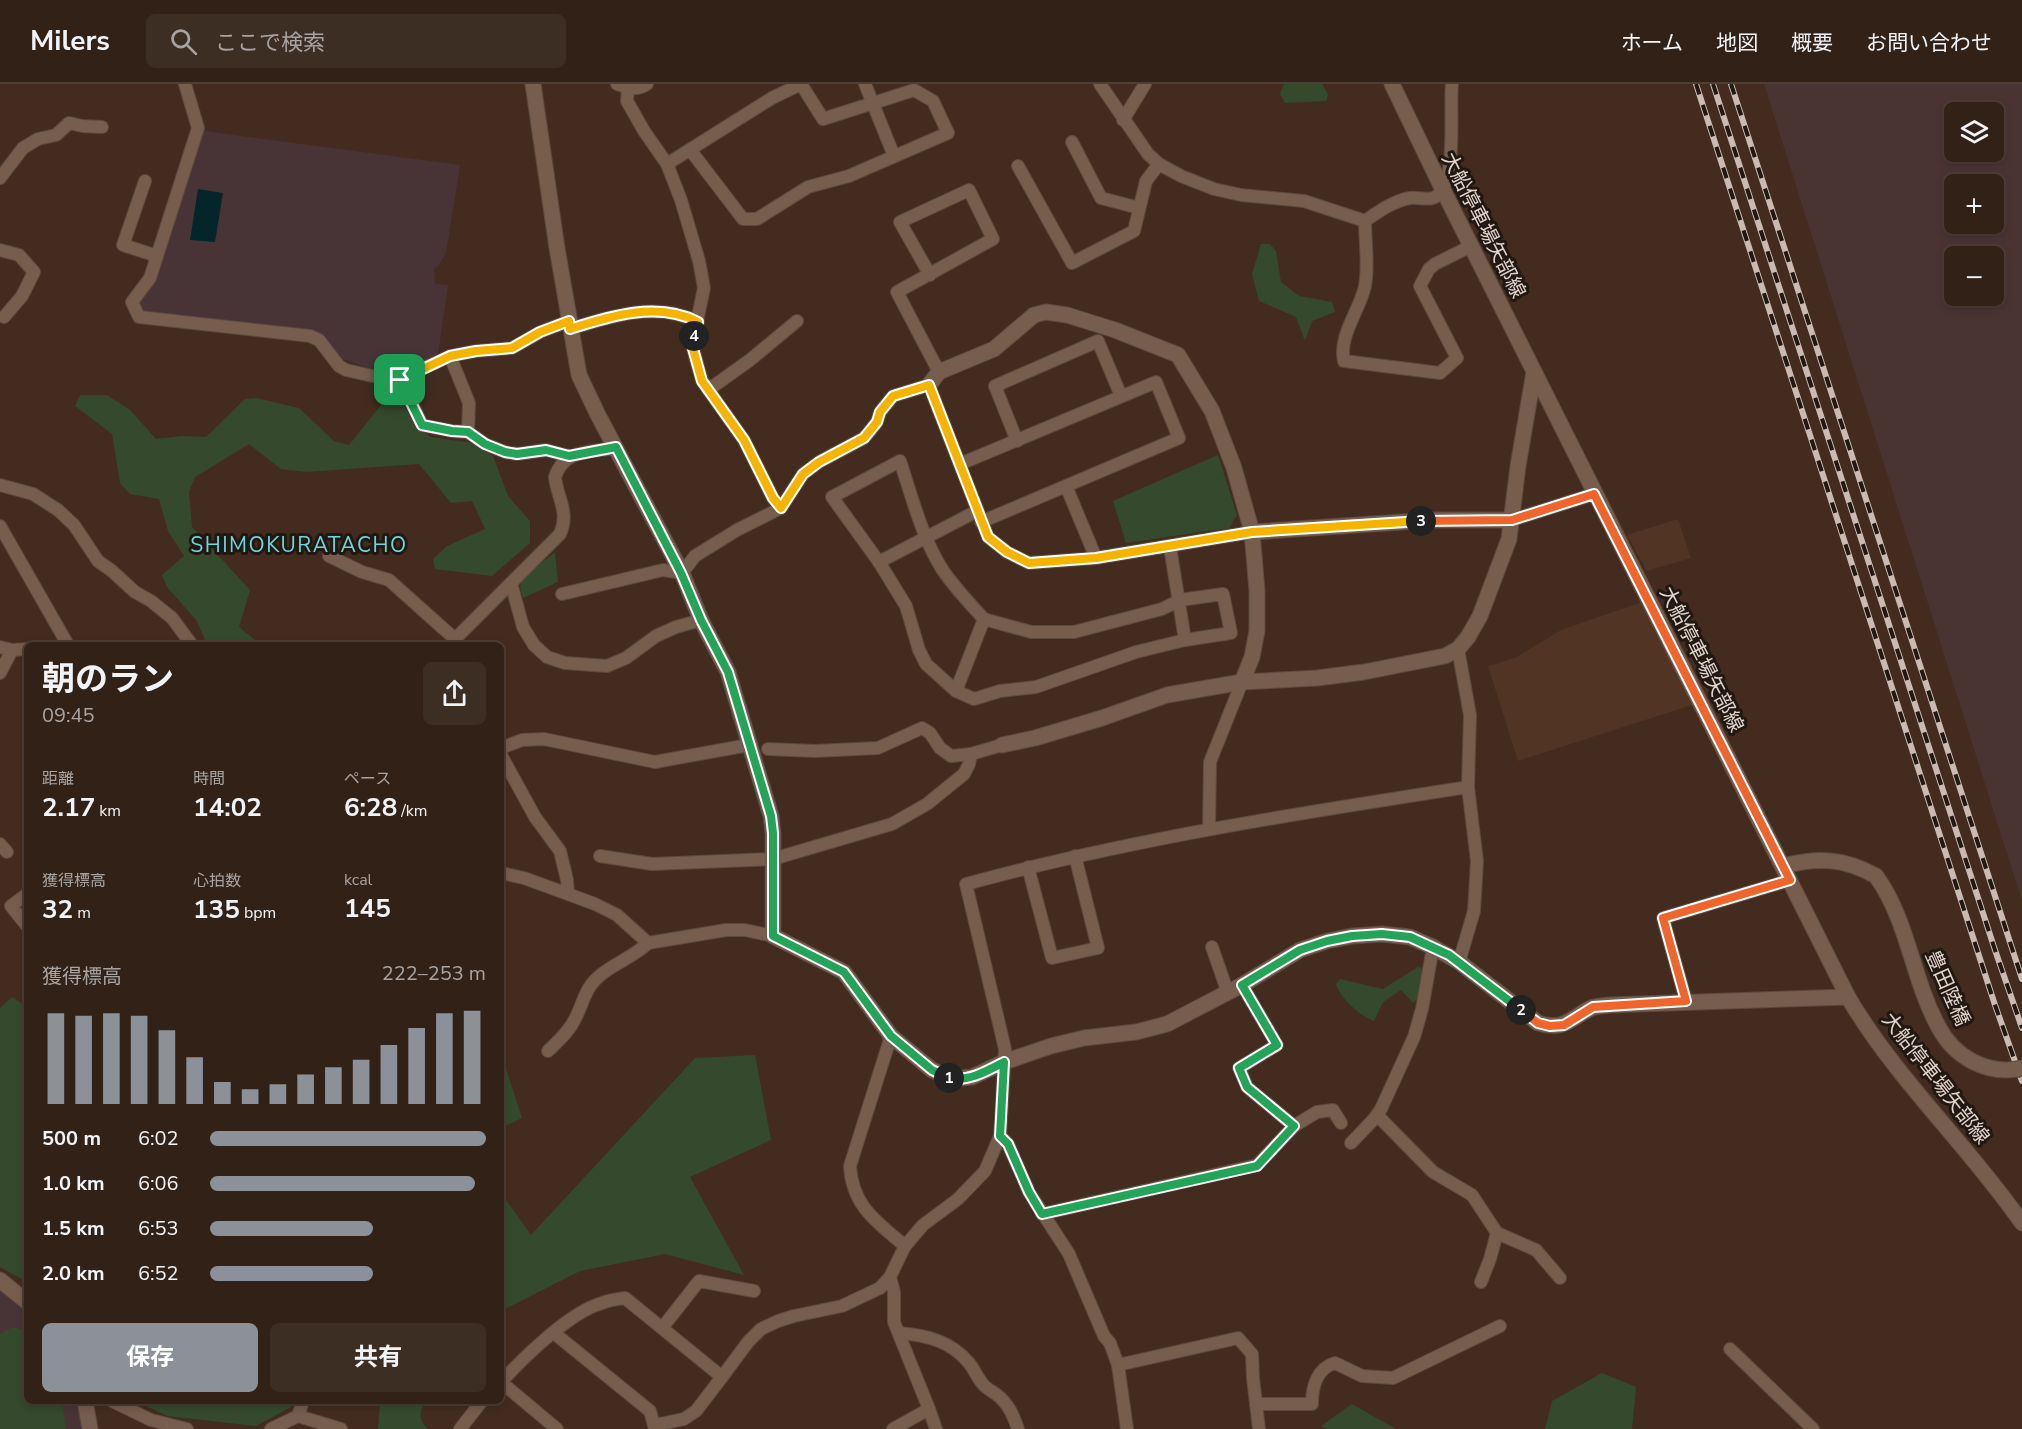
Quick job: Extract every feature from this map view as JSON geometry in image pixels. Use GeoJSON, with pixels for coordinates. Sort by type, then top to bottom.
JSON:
{"type":"FeatureCollection","features":[{"type":"Feature","properties":{"kind":"street"},"geometry":{"type":"LineString","coordinates":[[185,84],[198,128],[150,278],[132,302],[140,317],[310,336],[319,340],[339,366],[346,370],[389,381],[400,380],[450,356],[512,348],[540,332],[610,316],[660,311],[684,314],[698,322]]}},
{"type":"Feature","properties":{"kind":"street"},"geometry":{"type":"LineString","coordinates":[[533,84],[569,325],[579,375],[681,573],[701,620],[728,672],[771,816],[773,936]]}},
{"type":"Feature","properties":{"kind":"street"},"geometry":{"type":"LineString","coordinates":[[647,84],[640,89],[622,86],[627,101],[644,131],[667,164],[681,200],[699,261],[704,288],[692,345],[702,381],[744,440],[773,498],[781,508]]}},
{"type":"Feature","properties":{"kind":"street"},"geometry":{"type":"LineString","coordinates":[[667,164],[772,98],[801,84],[823,119],[914,90],[933,101],[948,133],[849,176],[808,187],[757,219],[744,219],[691,151]]}},
{"type":"Feature","properties":{"kind":"street"},"geometry":{"type":"LineString","coordinates":[[865,84],[894,156]]}},
{"type":"Feature","properties":{"kind":"street"},"geometry":{"type":"LineString","coordinates":[[1100,84],[1148,154],[1159,164],[1181,176],[1214,189],[1240,195],[1304,201],[1365,221]]}},
{"type":"Feature","properties":{"kind":"street"},"geometry":{"type":"LineString","coordinates":[[1123,120],[1145,84]]}},
{"type":"Feature","properties":{"kind":"street","name":"大船停車場矢部線"},"geometry":{"type":"LineString","coordinates":[[1392,84],[1594,494],[1848,997],[1894,1063],[2022,1223]]}},
{"type":"Feature","properties":{"kind":"street"},"geometry":{"type":"LineString","coordinates":[[1365,221],[1386,207],[1409,198],[1433,198],[1443,190],[1451,157],[1452,84]]}},
{"type":"Feature","properties":{"kind":"street"},"geometry":{"type":"LineString","coordinates":[[0,178],[23,147],[38,139],[56,135],[69,123],[82,126],[102,126]]}},
{"type":"Feature","properties":{"kind":"street"},"geometry":{"type":"LineString","coordinates":[[1072,142],[1101,198],[1139,208]]}},
{"type":"Feature","properties":{"kind":"street"},"geometry":{"type":"LineString","coordinates":[[1018,166],[1072,263],[1134,231],[1146,180],[1159,164]]}},
{"type":"Feature","properties":{"kind":"street"},"geometry":{"type":"LineString","coordinates":[[145,181],[123,245],[157,256]]}},
{"type":"Feature","properties":{"kind":"street"},"geometry":{"type":"LineString","coordinates":[[930,275],[900,222],[969,190],[993,239],[930,275],[897,292],[939,372]]}},
{"type":"Feature","properties":{"kind":"street"},"geometry":{"type":"LineString","coordinates":[[1365,221],[1367,272],[1364,288],[1342,353],[1344,361],[1440,373],[1457,358],[1420,286],[1429,269],[1435,264],[1471,246]]}},
{"type":"Feature","properties":{"kind":"street"},"geometry":{"type":"LineString","coordinates":[[0,250],[19,255],[34,272],[22,296],[1,317]]}},
{"type":"Feature","properties":{"kind":"street"},"geometry":{"type":"LineString","coordinates":[[681,573],[695,556],[737,530],[781,508],[803,474],[819,462],[864,438],[893,396],[929,385],[939,372],[994,349],[1034,315],[1046,312],[1067,315],[1179,355],[1212,411],[1234,468],[1252,532],[1257,591],[1257,632],[1252,657],[1210,762],[1209,829]]}},
{"type":"Feature","properties":{"kind":"street"},"geometry":{"type":"LineString","coordinates":[[708,390],[750,360],[797,321]]}},
{"type":"Feature","properties":{"kind":"street"},"geometry":{"type":"LineString","coordinates":[[1017,441],[995,386],[1098,341],[1121,396]]}},
{"type":"Feature","properties":{"kind":"street"},"geometry":{"type":"LineString","coordinates":[[450,356],[469,403],[468,432]]}},
{"type":"Feature","properties":{"kind":"street"},"geometry":{"type":"LineString","coordinates":[[768,749],[815,751],[878,748],[922,728],[930,733],[940,748],[951,756],[971,754],[1068,728],[1167,695],[1242,682],[1317,678],[1364,672],[1445,656],[1458,649],[1480,616],[1509,539],[1518,466],[1534,372]]}},
{"type":"Feature","properties":{"kind":"street"},"geometry":{"type":"LineString","coordinates":[[400,380],[422,425],[468,432],[485,444],[505,452],[517,454],[546,450],[569,456],[616,447]]}},
{"type":"Feature","properties":{"kind":"street"},"geometry":{"type":"LineString","coordinates":[[879,562],[927,536],[1066,486],[1179,438],[1156,382],[960,465]]}},
{"type":"Feature","properties":{"kind":"street"},"geometry":{"type":"LineString","coordinates":[[929,385],[988,537],[1007,552],[1029,563],[1096,558],[1252,532],[1432,520],[1512,520],[1594,494]]}},
{"type":"Feature","properties":{"kind":"street"},"geometry":{"type":"LineString","coordinates":[[329,556],[362,572],[389,580],[456,642],[560,534],[564,510],[555,477],[561,463],[569,456]]}},
{"type":"Feature","properties":{"kind":"street"},"geometry":{"type":"LineString","coordinates":[[900,461],[927,536],[942,568],[984,619],[1031,632],[1074,632],[1162,609],[1180,600],[1223,594],[1231,633],[1185,640],[1136,652],[1036,687],[1000,691],[974,699],[956,692],[926,664],[919,650],[906,606],[879,562],[832,497],[841,490],[900,461]]}},
{"type":"Feature","properties":{"kind":"street"},"geometry":{"type":"LineString","coordinates":[[0,485],[33,494],[58,510],[74,525],[98,561],[135,592],[151,600],[172,618],[190,642]]}},
{"type":"Feature","properties":{"kind":"street"},"geometry":{"type":"LineString","coordinates":[[1066,486],[1096,558]]}},
{"type":"Feature","properties":{"kind":"street"},"geometry":{"type":"LineString","coordinates":[[0,526],[66,642]]}},
{"type":"Feature","properties":{"kind":"street"},"geometry":{"type":"LineString","coordinates":[[1170,547],[1185,640]]}},
{"type":"Feature","properties":{"kind":"street"},"geometry":{"type":"LineString","coordinates":[[562,594],[663,570],[681,573]]}},
{"type":"Feature","properties":{"kind":"street"},"geometry":{"type":"LineString","coordinates":[[511,583],[523,627],[534,645],[547,657],[566,663],[607,666],[626,658],[656,636],[701,620]]}},
{"type":"Feature","properties":{"kind":"street"},"geometry":{"type":"LineString","coordinates":[[956,692],[984,619]]}},
{"type":"Feature","properties":{"kind":"street"},"geometry":{"type":"LineString","coordinates":[[0,673],[6,649],[24,649]]}},
{"type":"Feature","properties":{"kind":"street"},"geometry":{"type":"LineString","coordinates":[[1458,649],[1470,715],[1468,787],[1476,861],[1474,910],[1459,962]]}},
{"type":"Feature","properties":{"kind":"street"},"geometry":{"type":"LineString","coordinates":[[504,747],[522,740],[544,739],[655,762],[749,745]]}},
{"type":"Feature","properties":{"kind":"street"},"geometry":{"type":"LineString","coordinates":[[600,856],[652,864],[773,859],[892,824],[927,804],[964,774],[971,754]]}},
{"type":"Feature","properties":{"kind":"street"},"geometry":{"type":"LineString","coordinates":[[504,760],[535,817],[560,851],[568,894]]}},
{"type":"Feature","properties":{"kind":"street"},"geometry":{"type":"LineString","coordinates":[[554,1333],[650,1411],[655,1427],[684,1419],[696,1411],[748,1342],[761,1329],[778,1321],[842,1306],[880,1288],[890,1277],[905,1246],[923,1225],[974,1184],[985,1171],[1000,1136],[1005,1049],[966,884],[1075,856],[1209,829],[1468,787]]}},
{"type":"Feature","properties":{"kind":"street"},"geometry":{"type":"LineString","coordinates":[[1028,867],[1052,958],[1098,948],[1075,856]]}},
{"type":"Feature","properties":{"kind":"street","name":"豊田陸橋"},"geometry":{"type":"LineString","coordinates":[[1783,866],[1799,862],[1841,861],[1875,876],[1892,903],[1938,1027],[1965,1057],[1983,1067],[2001,1071],[2022,1068]]}},
{"type":"Feature","properties":{"kind":"street"},"geometry":{"type":"LineString","coordinates":[[504,874],[524,878],[595,904],[617,915],[648,943]]}},
{"type":"Feature","properties":{"kind":"street"},"geometry":{"type":"LineString","coordinates":[[1686,1001],[1663,918],[1790,880]]}},
{"type":"Feature","properties":{"kind":"street"},"geometry":{"type":"LineString","coordinates":[[24,896],[11,906],[24,922]]}},
{"type":"Feature","properties":{"kind":"street"},"geometry":{"type":"LineString","coordinates":[[548,1051],[566,1034],[591,985],[648,943],[726,930],[745,930],[773,936],[844,972],[891,1036],[932,1070],[952,1079],[972,1077],[1004,1062],[1051,1046],[1084,1038],[1136,1032],[1167,1024],[1235,989],[1300,950],[1352,936],[1382,934],[1410,937],[1433,946],[1459,962],[1538,1023],[1550,1026],[1564,1025],[1593,1007],[1686,1001],[1848,997]]}},
{"type":"Feature","properties":{"kind":"street"},"geometry":{"type":"LineString","coordinates":[[1351,1143],[1377,1115],[1414,1037],[1422,1009],[1433,946]]}},
{"type":"Feature","properties":{"kind":"street"},"geometry":{"type":"LineString","coordinates":[[1212,947],[1235,989],[1277,1045],[1239,1068],[1247,1087],[1294,1126]]}},
{"type":"Feature","properties":{"kind":"street"},"geometry":{"type":"LineString","coordinates":[[891,1036],[850,1166],[851,1183],[860,1204],[905,1246]]}},
{"type":"Feature","properties":{"kind":"street"},"geometry":{"type":"LineString","coordinates":[[1042,1214],[1257,1166],[1294,1126],[1317,1112],[1333,1110],[1341,1123]]}},
{"type":"Feature","properties":{"kind":"street"},"geometry":{"type":"LineString","coordinates":[[1377,1115],[1433,1172],[1472,1195],[1497,1233],[1536,1250],[1560,1278]]}},
{"type":"Feature","properties":{"kind":"street"},"geometry":{"type":"LineString","coordinates":[[1000,1136],[1008,1144],[1029,1192],[1069,1254],[1104,1336],[1110,1342],[1118,1365],[1127,1429]]}},
{"type":"Feature","properties":{"kind":"street"},"geometry":{"type":"LineString","coordinates":[[1480,1282],[1490,1259],[1497,1233]]}},
{"type":"Feature","properties":{"kind":"street"},"geometry":{"type":"LineString","coordinates":[[890,1277],[894,1292],[894,1322],[936,1429]]}},
{"type":"Feature","properties":{"kind":"street"},"geometry":{"type":"LineString","coordinates":[[0,1281],[24,1300]]}},
{"type":"Feature","properties":{"kind":"street"},"geometry":{"type":"LineString","coordinates":[[662,1328],[699,1281],[754,1291]]}},
{"type":"Feature","properties":{"kind":"street"},"geometry":{"type":"LineString","coordinates":[[504,1379],[526,1354],[599,1303],[625,1298],[722,1377]]}},
{"type":"Feature","properties":{"kind":"street"},"geometry":{"type":"LineString","coordinates":[[1256,1404],[1312,1404],[1312,1386],[1328,1365],[1335,1363],[1362,1376],[1393,1378],[1500,1326]]}},
{"type":"Feature","properties":{"kind":"street"},"geometry":{"type":"LineString","coordinates":[[899,1333],[924,1335],[940,1340],[969,1362],[982,1384],[1011,1408],[1018,1429]]}},
{"type":"Feature","properties":{"kind":"street"},"geometry":{"type":"LineString","coordinates":[[1118,1365],[1238,1338],[1252,1354],[1259,1429]]}},
{"type":"Feature","properties":{"kind":"street"},"geometry":{"type":"LineString","coordinates":[[1730,1350],[1813,1429]]}},
{"type":"Feature","properties":{"kind":"street"},"geometry":{"type":"LineString","coordinates":[[504,1385],[557,1429]]}},
{"type":"Feature","properties":{"kind":"street"},"geometry":{"type":"LineString","coordinates":[[86,1404],[90,1429]]}},
{"type":"Feature","properties":{"kind":"street"},"geometry":{"type":"LineString","coordinates":[[118,1404],[151,1420],[187,1429]]}},
{"type":"Feature","properties":{"kind":"street"},"geometry":{"type":"LineString","coordinates":[[298,1416],[302,1404]]}},
{"type":"Feature","properties":{"kind":"street"},"geometry":{"type":"LineString","coordinates":[[460,1429],[480,1404]]}},
{"type":"Feature","properties":{"kind":"street"},"geometry":{"type":"LineString","coordinates":[[892,1429],[929,1409]]}},
{"type":"Feature","properties":{"kind":"street"},"geometry":{"type":"LineString","coordinates":[[271,1429],[298,1416],[341,1429]]}},
{"type":"Feature","properties":{"kind":"shaded area"},"geometry":{"type":"Polygon","coordinates":[[[1764,84],[2022,84],[2022,901],[1764,84]]]}},
{"type":"Feature","properties":{"kind":"shaded area"},"geometry":{"type":"Polygon","coordinates":[[[204,131],[460,165],[446,253],[434,269],[435,284],[448,285],[438,354],[392,376],[343,359],[319,335],[144,311],[139,301],[155,279],[204,131]]]}},
{"type":"Feature","properties":{"kind":"shaded area"},"geometry":{"type":"Polygon","coordinates":[[[1678,519],[1691,558],[1647,571],[1627,535],[1678,519]]]}},
{"type":"Feature","properties":{"kind":"shaded area"},"geometry":{"type":"Polygon","coordinates":[[[1642,602],[1695,704],[1518,761],[1488,666],[1515,658],[1561,630],[1642,602]]]}},
{"type":"Feature","properties":{"kind":"shaded area"},"geometry":{"type":"Polygon","coordinates":[[[0,1288],[24,1308],[24,1404],[80,1404],[84,1429],[0,1429],[0,1288]]]}},
{"type":"Feature","properties":{"kind":"green space"},"geometry":{"type":"Polygon","coordinates":[[[1284,84],[1322,84],[1328,94],[1326,101],[1285,103],[1280,94],[1284,84]]]}},
{"type":"Feature","properties":{"kind":"green space"},"geometry":{"type":"Polygon","coordinates":[[[1261,244],[1270,244],[1276,251],[1281,282],[1299,296],[1332,302],[1335,312],[1312,321],[1305,341],[1296,317],[1259,301],[1252,274],[1261,244]]]}},
{"type":"Feature","properties":{"kind":"green space"},"geometry":{"type":"Polygon","coordinates":[[[80,395],[107,395],[130,410],[156,439],[182,436],[206,437],[245,399],[256,398],[299,408],[334,441],[349,445],[389,395],[398,397],[430,437],[472,443],[493,456],[508,496],[530,521],[530,543],[492,576],[435,569],[433,559],[447,546],[485,529],[472,501],[451,503],[419,464],[306,472],[281,469],[249,444],[195,477],[189,492],[192,527],[250,590],[239,627],[257,642],[206,642],[197,621],[167,587],[162,575],[184,556],[168,531],[159,499],[130,494],[120,483],[112,434],[75,406],[80,395]]]}},
{"type":"Feature","properties":{"kind":"green space"},"geometry":{"type":"Polygon","coordinates":[[[1218,455],[1237,515],[1229,528],[1126,543],[1113,501],[1218,455]]]}},
{"type":"Feature","properties":{"kind":"green space"},"geometry":{"type":"Polygon","coordinates":[[[555,552],[558,582],[523,598],[520,587],[522,579],[555,552]]]}},
{"type":"Feature","properties":{"kind":"green space"},"geometry":{"type":"Polygon","coordinates":[[[1419,966],[1422,970],[1418,998],[1413,1003],[1401,990],[1383,1002],[1374,1021],[1351,1006],[1336,984],[1340,979],[1383,989],[1419,966]]]}},
{"type":"Feature","properties":{"kind":"green space"},"geometry":{"type":"Polygon","coordinates":[[[12,997],[24,1005],[24,1280],[0,1267],[0,1008],[12,997]]]}},
{"type":"Feature","properties":{"kind":"green space"},"geometry":{"type":"Polygon","coordinates":[[[755,1055],[771,1140],[690,1177],[744,1275],[665,1254],[580,1271],[504,1309],[504,1197],[531,1235],[695,1058],[755,1055]]]}},
{"type":"Feature","properties":{"kind":"green space"},"geometry":{"type":"Polygon","coordinates":[[[504,1062],[522,1118],[504,1127],[504,1062]]]}},
{"type":"Feature","properties":{"kind":"green space"},"geometry":{"type":"Polygon","coordinates":[[[12,1327],[24,1330],[24,1404],[62,1404],[66,1429],[0,1429],[0,1334],[12,1327]]]}},
{"type":"Feature","properties":{"kind":"green space"},"geometry":{"type":"Polygon","coordinates":[[[1602,1373],[1636,1387],[1632,1429],[1545,1429],[1552,1401],[1602,1373]]]}},
{"type":"Feature","properties":{"kind":"green space"},"geometry":{"type":"Polygon","coordinates":[[[142,1404],[292,1404],[291,1407],[256,1426],[167,1416],[142,1404]]]}},
{"type":"Feature","properties":{"kind":"green space"},"geometry":{"type":"Polygon","coordinates":[[[380,1404],[424,1404],[421,1416],[422,1422],[428,1429],[378,1429],[380,1404]]]}},
{"type":"Feature","properties":{"kind":"green space"},"geometry":{"type":"Polygon","coordinates":[[[1352,1404],[1396,1429],[1327,1429],[1321,1426],[1352,1404]]]}},
{"type":"Feature","properties":{"kind":"water"},"geometry":{"type":"Polygon","coordinates":[[[198,189],[223,193],[215,242],[190,240],[198,189]]]}},
{"type":"Feature","properties":{"kind":"railway"},"geometry":{"type":"LineString","coordinates":[[1696,84],[1995,1005],[2022,1081]]}},
{"type":"Feature","properties":{"kind":"railway"},"geometry":{"type":"LineString","coordinates":[[1713,84],[2022,1028]]}},
{"type":"Feature","properties":{"kind":"railway"},"geometry":{"type":"LineString","coordinates":[[1731,84],[2022,979]]}},
{"type":"Feature","properties":{"kind":"district","name":"SHIMOKURATACHO"},"geometry":{"type":"Point","coordinates":[299,545]}},
{"type":"Feature","properties":{"kind":"route"},"geometry":{"type":"LineString","coordinates":[[660,311],[684,314],[698,322],[692,345],[702,381],[744,440],[773,498],[781,508],[803,474],[819,462],[864,438],[893,396],[929,385],[988,537],[1007,552],[1029,563],[1096,558],[1252,532],[1432,520],[1512,520],[1594,494],[1790,880],[1663,918],[1686,1001],[1593,1007],[1564,1025],[1550,1026],[1538,1023],[1449,955],[1410,937],[1382,934],[1352,936],[1300,950],[1242,985],[1277,1045],[1239,1068],[1247,1087],[1294,1126],[1257,1166],[1042,1214],[1029,1192],[1008,1144],[1000,1136],[1004,1062],[972,1077],[952,1079],[940,1075],[891,1036],[844,972],[773,936],[771,816],[728,672],[701,620],[681,573],[616,447],[569,456],[546,450],[517,454],[505,452],[485,444],[468,432],[422,425],[400,380],[450,356],[512,348],[540,332],[569,321],[570,329],[610,316],[660,311]]}}]}
